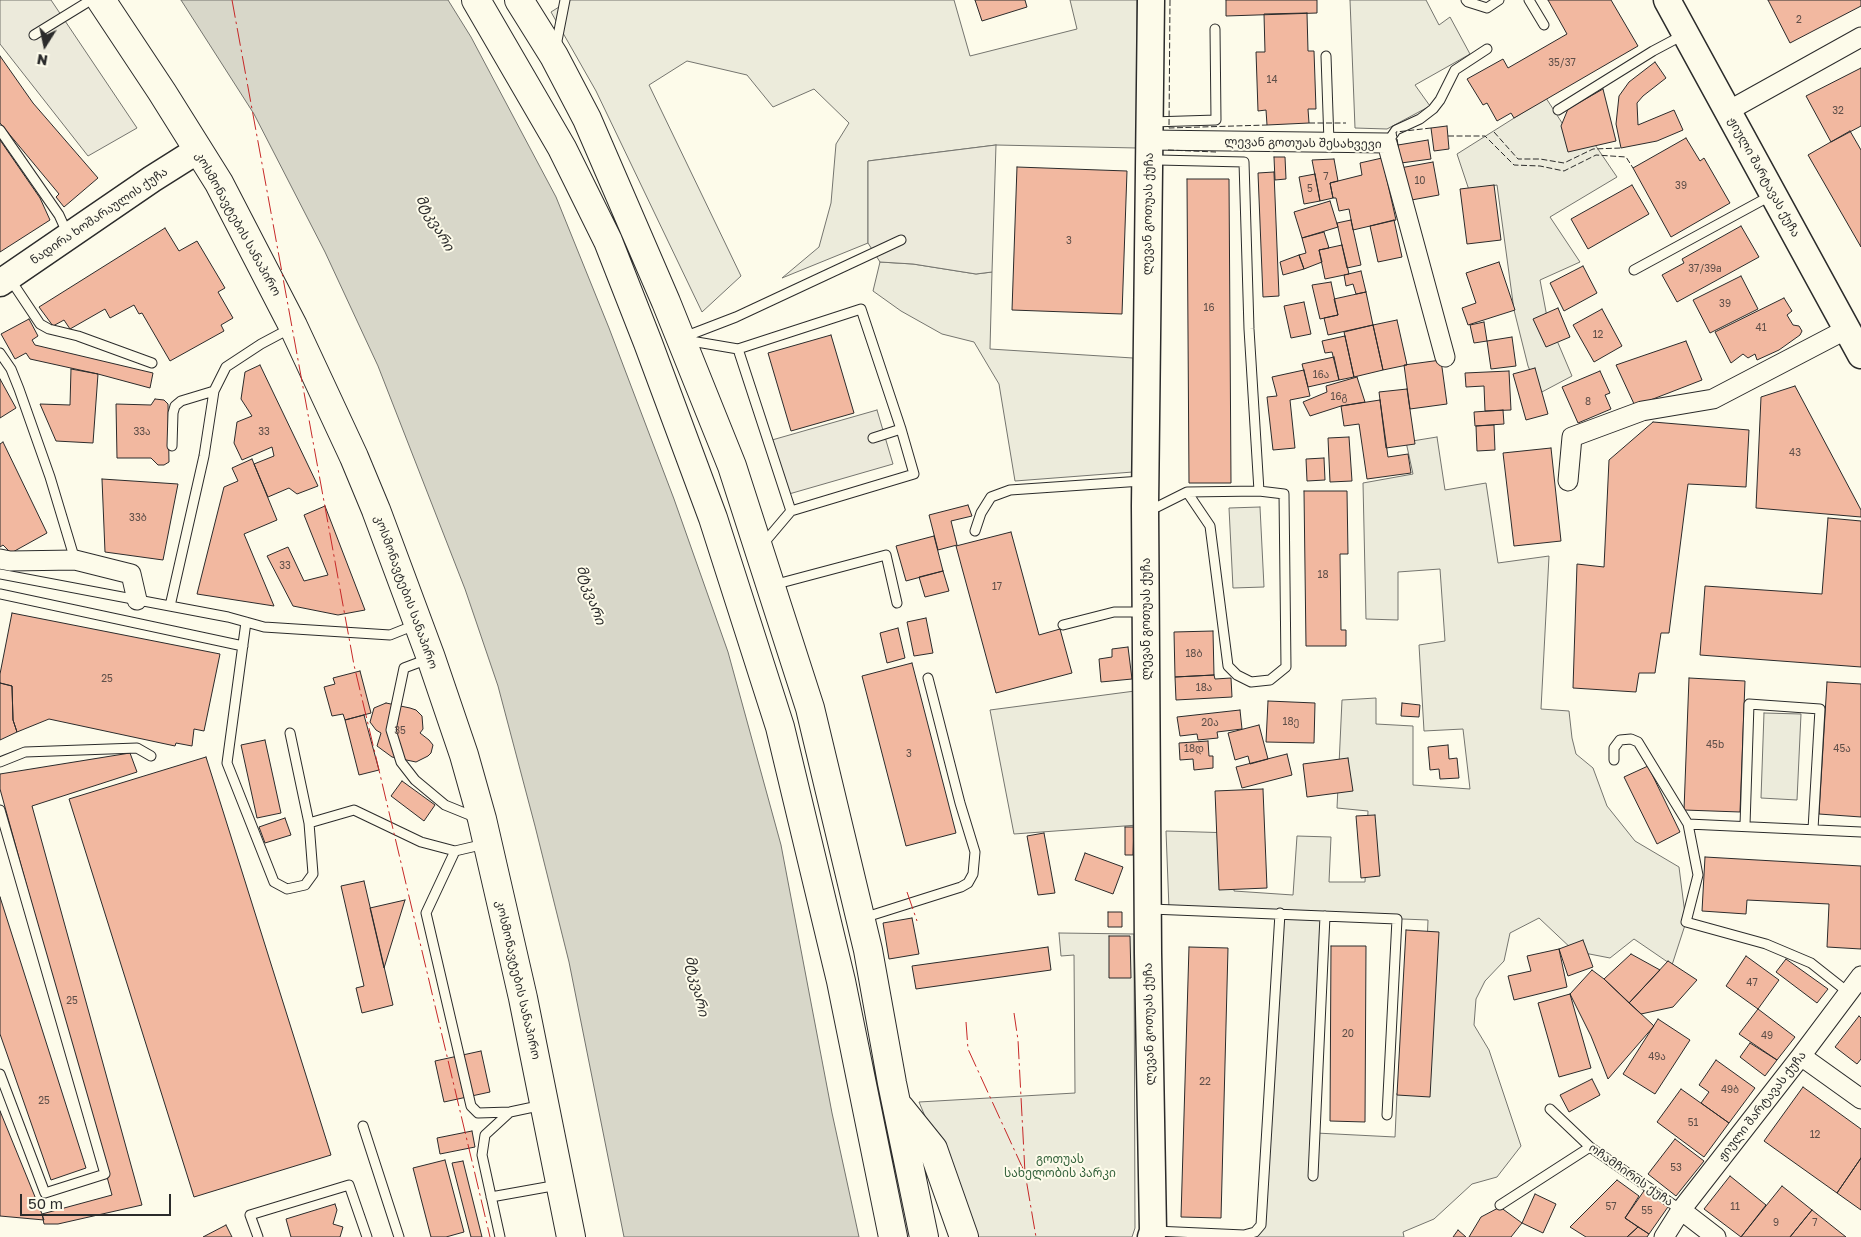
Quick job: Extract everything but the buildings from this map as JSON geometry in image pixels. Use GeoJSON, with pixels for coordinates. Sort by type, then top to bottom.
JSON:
{"type":"FeatureCollection","features":[{"type":"Feature","properties":{"kind":"main road","name":"კოსმონავტების სანაპირო"},"geometry":{"type":"LineString","coordinates":[[101,0],[219,183],[293,326],[354,457],[419,624],[464,755],[484,831],[546,1105],[571,1237]]}},
{"type":"Feature","properties":{"kind":"main road"},"geometry":{"type":"LineString","coordinates":[[476,0],[562,148],[608,241],[648,343],[712,518],[780,727],[841,981],[893,1237]]}},
{"type":"Feature","properties":{"kind":"main road"},"geometry":{"type":"LineString","coordinates":[[519,0],[554,56],[587,119],[629,214],[732,466],[810,708],[868,950],[892,1083],[924,1237]]}},
{"type":"Feature","properties":{"kind":"main road"},"geometry":{"type":"LineString","coordinates":[[897,1105],[933,1149],[964,1237]]}},
{"type":"Feature","properties":{"kind":"street","name":"ლევან გოთუას ქუჩა"},"geometry":{"type":"LineString","coordinates":[[1151,0],[1152,140],[1145,493],[1152,1234]]}},
{"type":"Feature","properties":{"kind":"street","name":"ჟიული შარტავას ქუჩა"},"geometry":{"type":"LineString","coordinates":[[1667,0],[1861,355]]}},
{"type":"Feature","properties":{"kind":"street"},"geometry":{"type":"LineString","coordinates":[[1728,111],[1861,37]]}},
{"type":"Feature","properties":{"kind":"street","name":"ლევან გოთუას შესახვევი"},"geometry":{"type":"LineString","coordinates":[[1152,140],[1387,143],[1445,357]]}},
{"type":"Feature","properties":{"kind":"street","name":"ნადირა ხოშარაულის ქუჩა"},"geometry":{"type":"LineString","coordinates":[[3,276],[69,237],[152,179],[198,150]]}},
{"type":"Feature","properties":{"kind":"street"},"geometry":{"type":"LineString","coordinates":[[1568,481],[1572,437],[1642,411],[1714,399],[1847,329]]}},
{"type":"Feature","properties":{"kind":"street"},"geometry":{"type":"LineString","coordinates":[[0,559],[10,561],[75,560],[131,574],[137,600]]}},
{"type":"Feature","properties":{"kind":"street","name":"ჟიული შარტავას ქუჩა"},"geometry":{"type":"LineString","coordinates":[[1664,1237],[1681,1210],[1861,976]]}},
{"type":"Feature","properties":{"kind":"street"},"geometry":{"type":"LineString","coordinates":[[1801,1056],[1861,1098]]}},
{"type":"Feature","properties":{"kind":"street","name":"ოჩამჩირის ქუჩა"},"geometry":{"type":"LineString","coordinates":[[1681,1210],[1716,1237]]}},
{"type":"Feature","properties":{"kind":"lane"},"geometry":{"type":"LineString","coordinates":[[34,35],[91,0]]}},
{"type":"Feature","properties":{"kind":"lane"},"geometry":{"type":"LineString","coordinates":[[554,56],[564,0]]}},
{"type":"Feature","properties":{"kind":"lane"},"geometry":{"type":"LineString","coordinates":[[1466,0],[1487,8],[1498,0]]}},
{"type":"Feature","properties":{"kind":"lane"},"geometry":{"type":"LineString","coordinates":[[1529,0],[1544,25]]}},
{"type":"Feature","properties":{"kind":"lane"},"geometry":{"type":"LineString","coordinates":[[1152,140],[1216,120],[1215,29]]}},
{"type":"Feature","properties":{"kind":"lane"},"geometry":{"type":"LineString","coordinates":[[1558,110],[1653,51],[1685,34]]}},
{"type":"Feature","properties":{"kind":"lane"},"geometry":{"type":"LineString","coordinates":[[1387,143],[1396,130],[1420,119],[1433,109],[1440,100],[1455,70],[1487,49]]}},
{"type":"Feature","properties":{"kind":"lane"},"geometry":{"type":"LineString","coordinates":[[1326,56],[1329,142]]}},
{"type":"Feature","properties":{"kind":"lane"},"geometry":{"type":"LineString","coordinates":[[0,130],[58,215],[69,237]]}},
{"type":"Feature","properties":{"kind":"lane"},"geometry":{"type":"LineString","coordinates":[[1152,140],[1244,162],[1249,329],[1259,491]]}},
{"type":"Feature","properties":{"kind":"lane"},"geometry":{"type":"LineString","coordinates":[[1634,270],[1773,195]]}},
{"type":"Feature","properties":{"kind":"lane"},"geometry":{"type":"LineString","coordinates":[[680,339],[736,317],[901,240]]}},
{"type":"Feature","properties":{"kind":"lane"},"geometry":{"type":"LineString","coordinates":[[3,276],[40,324],[49,329],[78,336],[152,363]]}},
{"type":"Feature","properties":{"kind":"lane"},"geometry":{"type":"LineString","coordinates":[[680,339],[738,348],[862,309],[914,474],[790,511],[759,549]]}},
{"type":"Feature","properties":{"kind":"lane"},"geometry":{"type":"LineString","coordinates":[[170,606],[204,456],[214,390],[226,367],[293,326]]}},
{"type":"Feature","properties":{"kind":"lane"},"geometry":{"type":"LineString","coordinates":[[738,348],[790,511]]}},
{"type":"Feature","properties":{"kind":"lane"},"geometry":{"type":"LineString","coordinates":[[0,353],[11,369],[22,398],[50,477],[75,560]]}},
{"type":"Feature","properties":{"kind":"lane"},"geometry":{"type":"LineString","coordinates":[[172,446],[172,413],[175,406],[181,401],[214,390]]}},
{"type":"Feature","properties":{"kind":"lane"},"geometry":{"type":"LineString","coordinates":[[873,438],[901,429]]}},
{"type":"Feature","properties":{"kind":"lane"},"geometry":{"type":"LineString","coordinates":[[975,532],[981,513],[991,497],[1010,490],[1145,493],[1157,507],[1187,492],[1259,491],[1284,494],[1286,667],[1270,680],[1251,682],[1237,675],[1228,666],[1210,526],[1187,492]]}},
{"type":"Feature","properties":{"kind":"lane"},"geometry":{"type":"LineString","coordinates":[[771,586],[886,556],[898,603]]}},
{"type":"Feature","properties":{"kind":"lane"},"geometry":{"type":"LineString","coordinates":[[0,574],[170,606],[264,627],[390,635],[419,624]]}},
{"type":"Feature","properties":{"kind":"lane"},"geometry":{"type":"LineString","coordinates":[[0,594],[243,646]]}},
{"type":"Feature","properties":{"kind":"lane"},"geometry":{"type":"LineString","coordinates":[[1063,625],[1114,612],[1146,612]]}},
{"type":"Feature","properties":{"kind":"lane"},"geometry":{"type":"LineString","coordinates":[[246,622],[228,763],[274,882],[287,889],[305,885],[311,880],[313,874],[309,823],[290,733]]}},
{"type":"Feature","properties":{"kind":"lane"},"geometry":{"type":"LineString","coordinates":[[431,658],[404,668],[391,730],[401,762],[415,780],[445,805],[484,831],[455,851],[426,913],[471,1106],[478,1112],[510,1112],[546,1105]]}},
{"type":"Feature","properties":{"kind":"lane"},"geometry":{"type":"LineString","coordinates":[[860,919],[961,887],[968,883],[973,874],[975,852],[960,803],[928,678]]}},
{"type":"Feature","properties":{"kind":"lane"},"geometry":{"type":"LineString","coordinates":[[1745,825],[1749,704],[1820,709],[1813,829]]}},
{"type":"Feature","properties":{"kind":"lane"},"geometry":{"type":"LineString","coordinates":[[1614,760],[1614,748],[1620,740],[1631,739],[1638,742],[1688,824],[1698,876],[1686,922],[1766,944],[1811,963],[1849,993]]}},
{"type":"Feature","properties":{"kind":"lane"},"geometry":{"type":"LineString","coordinates":[[0,762],[25,752],[118,748],[137,748],[151,756]]}},
{"type":"Feature","properties":{"kind":"lane"},"geometry":{"type":"LineString","coordinates":[[0,810],[106,1174],[45,1193],[0,1074]]}},
{"type":"Feature","properties":{"kind":"lane"},"geometry":{"type":"LineString","coordinates":[[309,823],[354,810],[422,842],[455,851]]}},
{"type":"Feature","properties":{"kind":"lane"},"geometry":{"type":"LineString","coordinates":[[1688,824],[1745,825],[1861,832]]}},
{"type":"Feature","properties":{"kind":"lane"},"geometry":{"type":"LineString","coordinates":[[1148,910],[1280,913],[1397,919],[1388,1115]]}},
{"type":"Feature","properties":{"kind":"lane"},"geometry":{"type":"LineString","coordinates":[[1152,1234],[1244,1235],[1255,1232],[1261,1225],[1280,913]]}},
{"type":"Feature","properties":{"kind":"lane"},"geometry":{"type":"LineString","coordinates":[[1314,1176],[1325,916]]}},
{"type":"Feature","properties":{"kind":"lane","name":"ოჩამჩირის ქუჩა"},"geometry":{"type":"LineString","coordinates":[[1550,1109],[1590,1147],[1681,1210]]}},
{"type":"Feature","properties":{"kind":"lane"},"geometry":{"type":"LineString","coordinates":[[500,1237],[482,1155],[485,1135],[510,1112]]}},
{"type":"Feature","properties":{"kind":"lane"},"geometry":{"type":"LineString","coordinates":[[363,1126],[399,1237]]}},
{"type":"Feature","properties":{"kind":"lane"},"geometry":{"type":"LineString","coordinates":[[1500,1205],[1590,1147]]}},
{"type":"Feature","properties":{"kind":"lane"},"geometry":{"type":"LineString","coordinates":[[258,1237],[250,1215],[348,1185],[367,1237]]}},
{"type":"Feature","properties":{"kind":"lane"},"geometry":{"type":"LineString","coordinates":[[492,1197],[561,1185]]}},
{"type":"Feature","properties":{"kind":"green space"},"geometry":{"type":"Polygon","coordinates":[[[570,0],[954,0],[970,56],[1077,29],[1070,0],[1137,0],[1137,148],[996,145],[868,161],[868,243],[782,278],[819,247],[831,203],[836,144],[849,123],[814,89],[773,107],[747,75],[687,61],[649,85],[741,276],[702,312],[596,91],[551,12],[570,0]]]}},
{"type":"Feature","properties":{"kind":"green space"},"geometry":{"type":"Polygon","coordinates":[[[1350,0],[1426,0],[1439,25],[1450,17],[1470,54],[1415,85],[1430,106],[1387,129],[1355,128],[1350,0]]]}},
{"type":"Feature","properties":{"kind":"green space"},"geometry":{"type":"Polygon","coordinates":[[[1546,98],[1573,140],[1587,133],[1617,177],[1550,217],[1580,262],[1540,280],[1547,317],[1572,376],[1540,393],[1528,366],[1514,310],[1497,185],[1469,190],[1457,154],[1546,98]]]}},
{"type":"Feature","properties":{"kind":"green space"},"geometry":{"type":"Polygon","coordinates":[[[880,262],[913,264],[976,274],[992,272],[990,349],[1133,358],[1133,472],[1015,481],[999,384],[974,342],[942,334],[901,311],[873,291],[880,262]]]}},
{"type":"Feature","properties":{"kind":"green space"},"geometry":{"type":"Polygon","coordinates":[[[1437,437],[1445,490],[1486,483],[1498,563],[1549,556],[1541,709],[1569,711],[1576,754],[1593,768],[1607,806],[1635,841],[1679,867],[1686,922],[1672,965],[1634,939],[1610,958],[1574,951],[1539,918],[1510,933],[1504,961],[1485,981],[1476,999],[1474,1025],[1489,1050],[1521,1146],[1497,1177],[1472,1184],[1434,1219],[1403,1232],[1404,1237],[1163,1237],[1163,1231],[1244,1235],[1261,1225],[1280,913],[1169,909],[1166,831],[1234,833],[1234,891],[1293,895],[1297,836],[1331,837],[1329,882],[1365,882],[1368,811],[1337,808],[1342,700],[1376,698],[1376,724],[1413,726],[1413,785],[1470,789],[1463,729],[1424,731],[1419,645],[1445,641],[1440,569],[1398,572],[1398,620],[1366,619],[1363,483],[1413,474],[1406,442],[1437,437]],[[1325,916],[1316,1133],[1395,1137],[1397,1093],[1421,1093],[1428,920],[1325,916]]]}},
{"type":"Feature","properties":{"kind":"green space"},"geometry":{"type":"Polygon","coordinates":[[[1260,507],[1264,587],[1233,588],[1229,508],[1260,507]]]}},
{"type":"Feature","properties":{"kind":"green space"},"geometry":{"type":"Polygon","coordinates":[[[1135,691],[1138,825],[1014,834],[990,710],[1135,691]]]}},
{"type":"Feature","properties":{"kind":"green space"},"geometry":{"type":"Polygon","coordinates":[[[1764,713],[1801,714],[1797,800],[1761,798],[1764,713]]]}},
{"type":"Feature","properties":{"kind":"green space","name":"გოთუას სახელობის პარკი"},"geometry":{"type":"Polygon","coordinates":[[[1059,933],[1134,934],[1135,1228],[1132,1237],[976,1237],[919,1102],[1075,1093],[1074,955],[1061,956],[1059,933]]]}},
{"type":"Feature","properties":{"kind":"shaded area"},"geometry":{"type":"Polygon","coordinates":[[[0,0],[51,0],[137,128],[88,156],[0,44],[0,0]]]}},
{"type":"Feature","properties":{"kind":"shaded area"},"geometry":{"type":"Polygon","coordinates":[[[996,145],[992,272],[976,274],[913,264],[880,262],[868,243],[868,161],[996,145]]]}},
{"type":"Feature","properties":{"kind":"shaded area"},"geometry":{"type":"Polygon","coordinates":[[[877,410],[893,464],[789,494],[772,440],[877,410]]]}},
{"type":"Feature","properties":{"kind":"water","name":"მტკვარი"},"geometry":{"type":"Polygon","coordinates":[[[181,0],[448,0],[471,37],[556,197],[609,328],[674,499],[728,652],[781,845],[832,1113],[859,1237],[624,1237],[569,962],[498,686],[465,589],[378,366],[325,252],[254,114],[181,0]]]}},
{"type":"Feature","properties":{"kind":"fence"},"geometry":{"type":"LineString","coordinates":[[1170,0],[1169,128],[1267,125]]}},
{"type":"Feature","properties":{"kind":"fence"},"geometry":{"type":"LineString","coordinates":[[1309,123],[1346,123]]}},
{"type":"Feature","properties":{"kind":"fence"},"geometry":{"type":"LineString","coordinates":[[1398,145],[1396,132],[1431,128]]}},
{"type":"Feature","properties":{"kind":"fence"},"geometry":{"type":"LineString","coordinates":[[1494,132],[1518,159],[1540,159],[1564,163],[1593,149],[1621,148]]}},
{"type":"Feature","properties":{"kind":"fence"},"geometry":{"type":"LineString","coordinates":[[1448,136],[1485,136],[1514,165],[1540,166],[1564,171],[1596,155],[1626,157],[1633,168]]}},
{"type":"Feature","properties":{"kind":"fence"},"geometry":{"type":"LineString","coordinates":[[1168,150],[1216,152]]}},
{"type":"Feature","properties":{"kind":"power"},"geometry":{"type":"LineString","coordinates":[[232,0],[354,665],[490,1237]]}},
{"type":"Feature","properties":{"kind":"power"},"geometry":{"type":"LineString","coordinates":[[907,892],[917,921]]}},
{"type":"Feature","properties":{"kind":"power"},"geometry":{"type":"LineString","coordinates":[[1014,1013],[1018,1040],[1025,1173],[1036,1237]]}},
{"type":"Feature","properties":{"kind":"power"},"geometry":{"type":"LineString","coordinates":[[966,1022],[968,1049],[1024,1171]]}}]}
